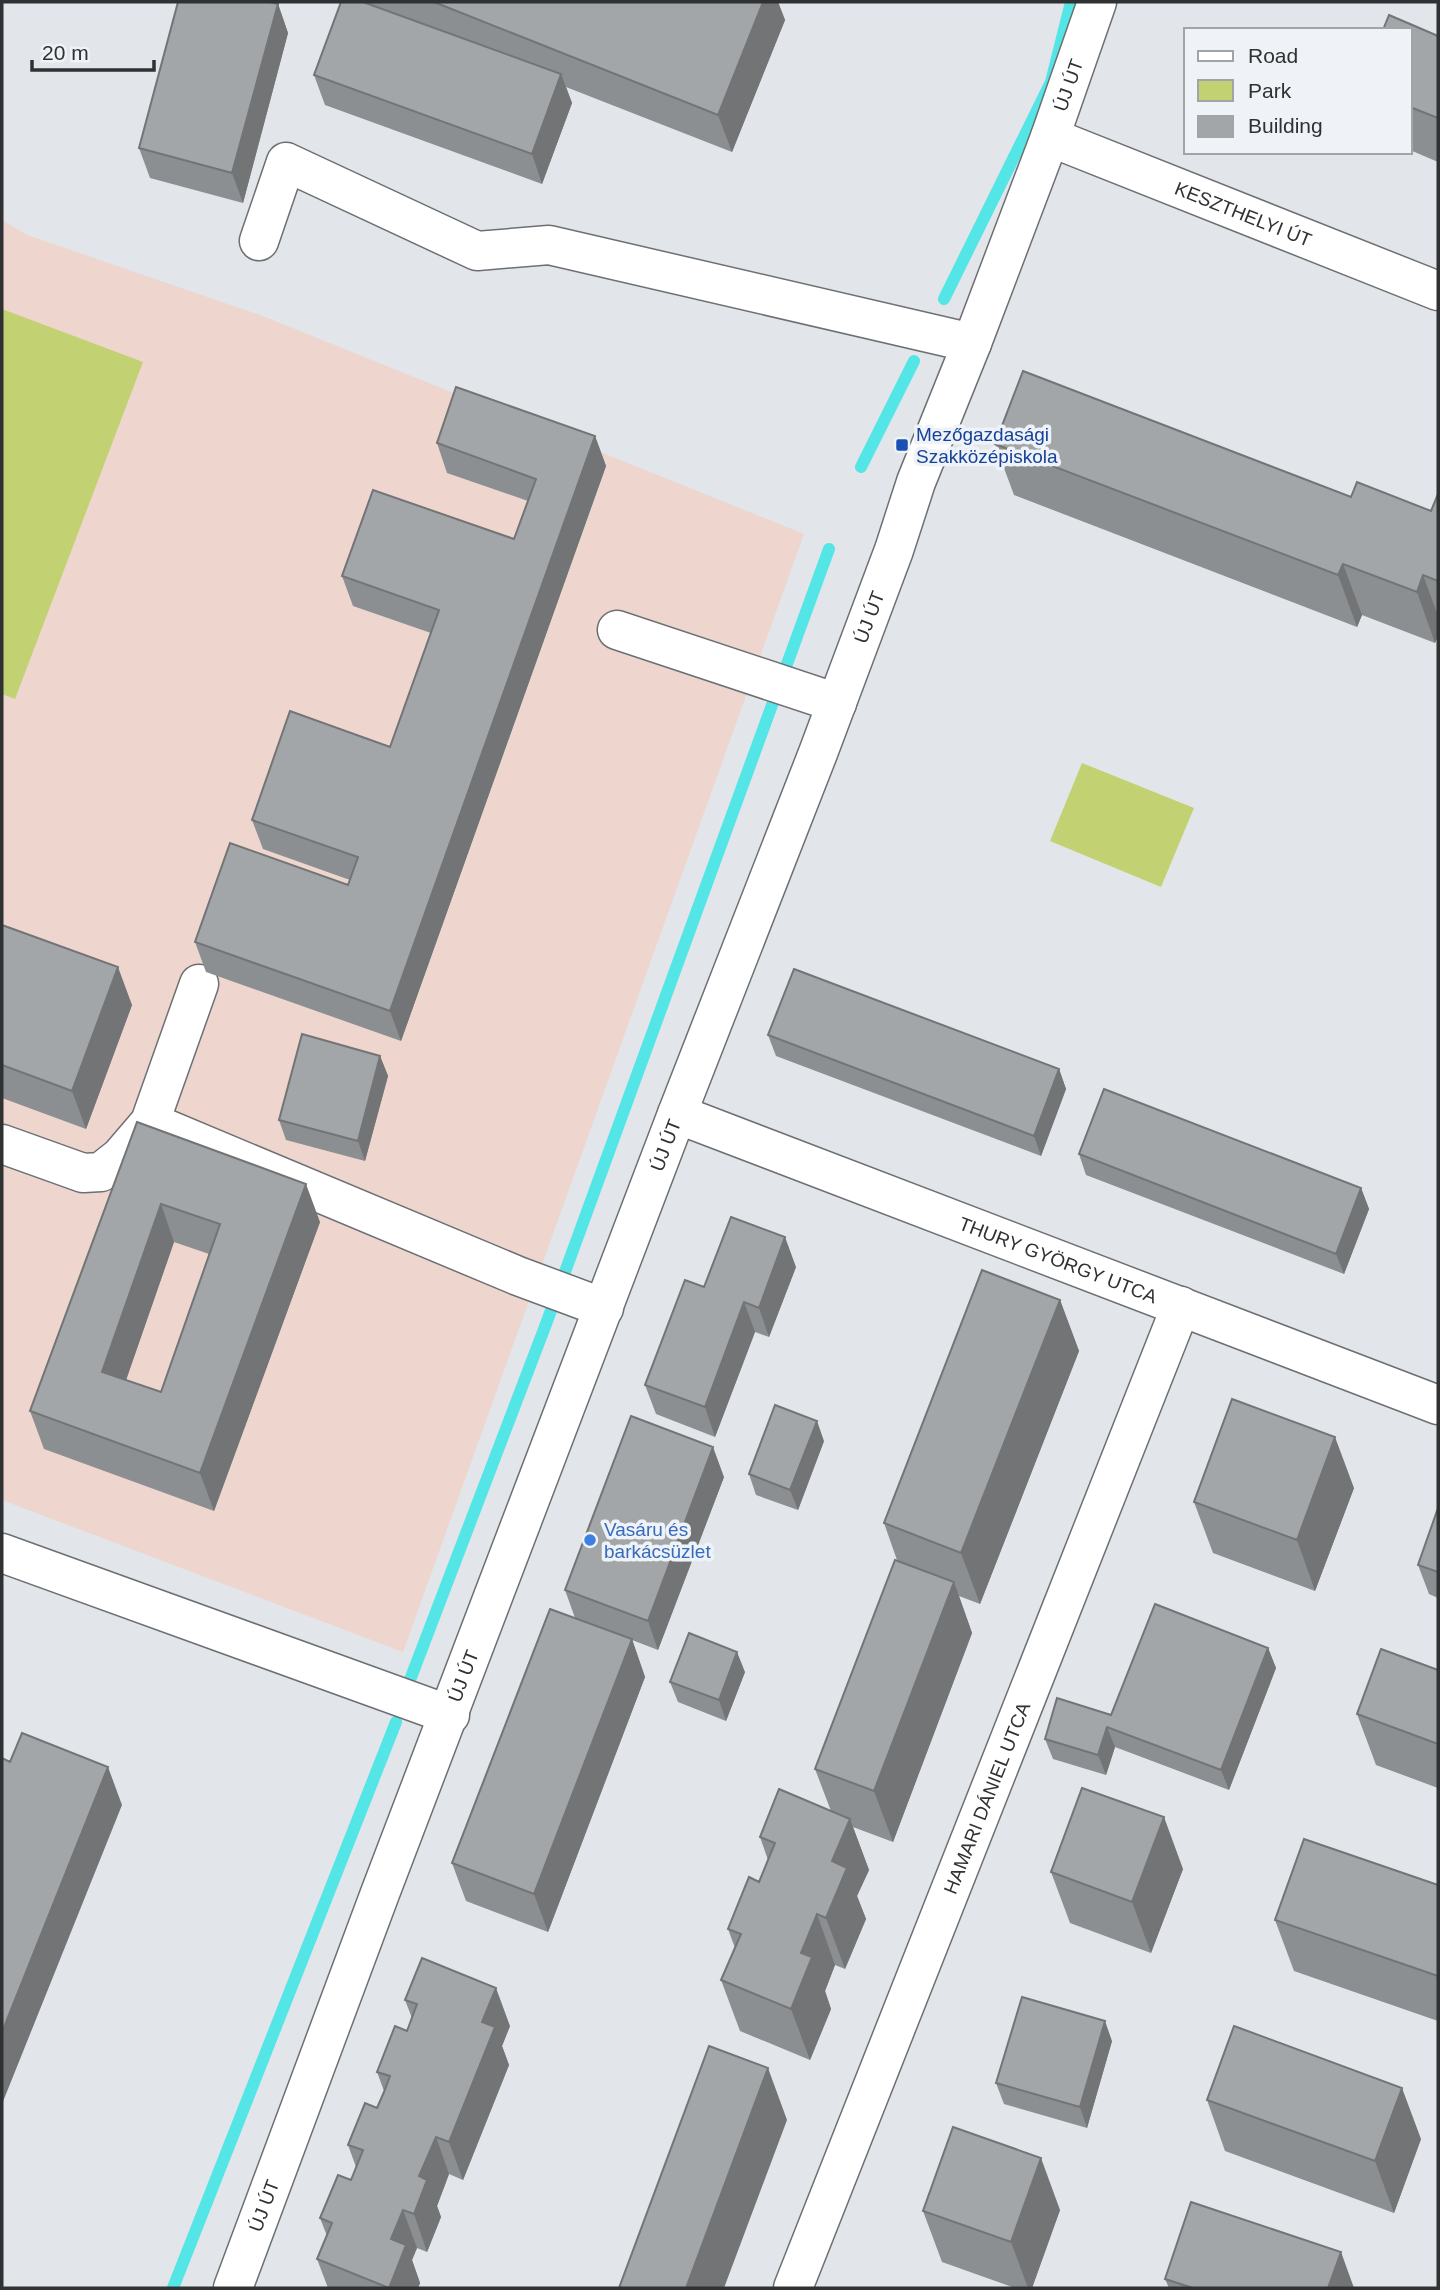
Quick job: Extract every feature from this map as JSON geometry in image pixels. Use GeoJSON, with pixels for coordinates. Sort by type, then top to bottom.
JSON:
{"type":"FeatureCollection","features":[{"type":"Feature","properties":{"kind":"street","name":"ÚJ ÚT"},"geometry":{"type":"LineString","coordinates":[[233,2288],[379,1896],[450,1715],[589,1303],[677,1114],[837,703],[894,550],[916,482],[1050,137],[1097,2]]}},
{"type":"Feature","properties":{"kind":"street","name":"KESZTHELYI ÚT"},"geometry":{"type":"LineString","coordinates":[[1050,137],[1438,290]]}},
{"type":"Feature","properties":{"kind":"street"},"geometry":{"type":"LineString","coordinates":[[259,241],[286,162],[477,251],[549,245],[972,343]]}},
{"type":"Feature","properties":{"kind":"street"},"geometry":{"type":"LineString","coordinates":[[617,630],[837,703]]}},
{"type":"Feature","properties":{"kind":"street"},"geometry":{"type":"LineString","coordinates":[[2,1144],[83,1173],[101,1172],[120,1157],[150,1122],[199,984]]}},
{"type":"Feature","properties":{"kind":"street","name":"THURY GYÖRGY UTCA"},"geometry":{"type":"LineString","coordinates":[[677,1114],[1438,1405]]}},
{"type":"Feature","properties":{"kind":"street"},"geometry":{"type":"LineString","coordinates":[[150,1122],[518,1276],[589,1303]]}},
{"type":"Feature","properties":{"kind":"street","name":"HAMARI DÁNIEL UTCA"},"geometry":{"type":"LineString","coordinates":[[793,2288],[1181,1306]]}},
{"type":"Feature","properties":{"kind":"street"},"geometry":{"type":"LineString","coordinates":[[2,1553],[450,1715]]}},
{"type":"Feature","properties":{"kind":"shaded area"},"geometry":{"type":"Polygon","coordinates":[[[2,220],[27,235],[260,315],[804,534],[403,1652],[2,1500],[2,220]]]}},
{"type":"Feature","properties":{"kind":"green space"},"geometry":{"type":"Polygon","coordinates":[[[2,309],[143,362],[15,699],[2,694],[2,309]]]}},
{"type":"Feature","properties":{"kind":"green space"},"geometry":{"type":"Polygon","coordinates":[[[1082,763],[1194,808],[1161,887],[1050,841],[1082,763]]]}},
{"type":"Feature","properties":{"kind":"building"},"geometry":{"type":"Polygon","coordinates":[[[178,2],[278,4],[232,173],[139,148],[178,2]]]}},
{"type":"Feature","properties":{"kind":"building"},"geometry":{"type":"Polygon","coordinates":[[[341,2],[363,2],[561,74],[532,154],[314,75],[341,2]]]}},
{"type":"Feature","properties":{"kind":"building"},"geometry":{"type":"Polygon","coordinates":[[[434,2],[763,2],[718,115],[434,2]]]}},
{"type":"Feature","properties":{"kind":"building"},"geometry":{"type":"Polygon","coordinates":[[[1389,15],[1438,36],[1438,118],[1412,108],[1412,28],[1384,28],[1389,15]]]}},
{"type":"Feature","properties":{"kind":"building"},"geometry":{"type":"Polygon","coordinates":[[[1023,371],[1351,497],[1357,482],[1431,511],[1438,494],[1438,581],[1423,575],[1417,592],[1343,564],[1338,575],[995,444],[1023,371]]]}},
{"type":"Feature","properties":{"kind":"building"},"geometry":{"type":"Polygon","coordinates":[[[456,387],[595,436],[390,1011],[195,942],[230,843],[348,885],[358,857],[252,820],[290,711],[390,747],[439,610],[342,576],[373,490],[514,539],[536,479],[437,443],[456,387]]]}},
{"type":"Feature","properties":{"kind":"building"},"geometry":{"type":"Polygon","coordinates":[[[2,925],[118,967],[72,1091],[2,1065],[2,925]]]}},
{"type":"Feature","properties":{"kind":"building"},"geometry":{"type":"Polygon","coordinates":[[[794,969],[1059,1069],[1034,1136],[768,1035],[794,969]]]}},
{"type":"Feature","properties":{"kind":"building"},"geometry":{"type":"Polygon","coordinates":[[[302,1034],[380,1056],[358,1141],[279,1120],[302,1034]]]}},
{"type":"Feature","properties":{"kind":"building"},"geometry":{"type":"Polygon","coordinates":[[[1104,1089],[1361,1188],[1336,1254],[1079,1154],[1104,1089]]]}},
{"type":"Feature","properties":{"kind":"building"},"geometry":{"type":"Polygon","coordinates":[[[137,1122],[306,1184],[200,1473],[30,1411],[137,1122]],[[161,1204],[102,1372],[161,1392],[220,1224],[161,1204]]]}},
{"type":"Feature","properties":{"kind":"building"},"geometry":{"type":"Polygon","coordinates":[[[731,1217],[785,1237],[759,1308],[744,1302],[705,1407],[645,1385],[685,1280],[704,1287],[731,1217]]]}},
{"type":"Feature","properties":{"kind":"building"},"geometry":{"type":"Polygon","coordinates":[[[982,1270],[1060,1300],[961,1553],[884,1523],[982,1270]]]}},
{"type":"Feature","properties":{"kind":"building"},"geometry":{"type":"Polygon","coordinates":[[[1232,1399],[1335,1437],[1297,1540],[1194,1502],[1232,1399]]]}},
{"type":"Feature","properties":{"kind":"building"},"geometry":{"type":"Polygon","coordinates":[[[775,1405],[817,1421],[790,1490],[749,1474],[775,1405]]]}},
{"type":"Feature","properties":{"kind":"building"},"geometry":{"type":"Polygon","coordinates":[[[631,1416],[713,1447],[648,1621],[565,1590],[631,1416]]]}},
{"type":"Feature","properties":{"kind":"building"},"geometry":{"type":"Polygon","coordinates":[[[1438,1508],[1438,1572],[1418,1565],[1438,1508]]]}},
{"type":"Feature","properties":{"kind":"building"},"geometry":{"type":"Polygon","coordinates":[[[895,1560],[954,1582],[874,1791],[815,1769],[895,1560]]]}},
{"type":"Feature","properties":{"kind":"building"},"geometry":{"type":"Polygon","coordinates":[[[1155,1604],[1268,1648],[1221,1770],[1107,1727],[1098,1755],[1045,1739],[1057,1698],[1111,1715],[1155,1604]]]}},
{"type":"Feature","properties":{"kind":"building"},"geometry":{"type":"Polygon","coordinates":[[[550,1609],[632,1639],[534,1894],[452,1863],[550,1609]]]}},
{"type":"Feature","properties":{"kind":"building"},"geometry":{"type":"Polygon","coordinates":[[[689,1633],[737,1652],[719,1700],[670,1682],[689,1633]]]}},
{"type":"Feature","properties":{"kind":"building"},"geometry":{"type":"Polygon","coordinates":[[[1381,1649],[1438,1670],[1438,1744],[1357,1714],[1381,1649]]]}},
{"type":"Feature","properties":{"kind":"building"},"geometry":{"type":"Polygon","coordinates":[[[22,1733],[108,1767],[2,2032],[2,1758],[10,1762],[22,1733]]]}},
{"type":"Feature","properties":{"kind":"building"},"geometry":{"type":"Polygon","coordinates":[[[1082,1788],[1164,1817],[1132,1902],[1051,1872],[1082,1788]]]}},
{"type":"Feature","properties":{"kind":"building"},"geometry":{"type":"Polygon","coordinates":[[[779,1789],[850,1819],[832,1861],[847,1868],[826,1918],[817,1914],[801,1953],[812,1957],[791,2009],[721,1980],[741,1934],[728,1929],[749,1877],[759,1882],[775,1843],[760,1837],[779,1789]]]}},
{"type":"Feature","properties":{"kind":"building"},"geometry":{"type":"Polygon","coordinates":[[[1304,1839],[1438,1885],[1438,1976],[1275,1920],[1304,1839]]]}},
{"type":"Feature","properties":{"kind":"building"},"geometry":{"type":"Polygon","coordinates":[[[422,1958],[496,1988],[482,2022],[495,2027],[449,2142],[436,2137],[419,2176],[427,2180],[414,2214],[403,2210],[391,2239],[406,2245],[389,2288],[317,2259],[332,2223],[320,2218],[338,2175],[351,2180],[363,2150],[348,2145],[365,2103],[377,2108],[384,2092],[390,2076],[377,2072],[395,2026],[407,2031],[417,2004],[405,2000],[422,1958]]]}},
{"type":"Feature","properties":{"kind":"building"},"geometry":{"type":"Polygon","coordinates":[[[1022,1997],[1105,2021],[1080,2107],[996,2083],[1022,1997]]]}},
{"type":"Feature","properties":{"kind":"building"},"geometry":{"type":"Polygon","coordinates":[[[1234,2026],[1402,2088],[1375,2161],[1207,2100],[1234,2026]]]}},
{"type":"Feature","properties":{"kind":"building"},"geometry":{"type":"Polygon","coordinates":[[[709,2046],[768,2068],[686,2288],[619,2288],[709,2046]]]}},
{"type":"Feature","properties":{"kind":"building"},"geometry":{"type":"Polygon","coordinates":[[[953,2127],[1041,2158],[1011,2242],[923,2211],[953,2127]]]}},
{"type":"Feature","properties":{"kind":"building"},"geometry":{"type":"Polygon","coordinates":[[[1191,2202],[1341,2252],[1328,2288],[1193,2288],[1165,2279],[1191,2202]]]}},
{"type":"Feature","properties":{"kind":"waterway"},"geometry":{"type":"LineString","coordinates":[[944,299],[1051,82],[1071,2]]}},
{"type":"Feature","properties":{"kind":"waterway"},"geometry":{"type":"LineString","coordinates":[[861,467],[914,361]]}},
{"type":"Feature","properties":{"kind":"waterway"},"geometry":{"type":"LineString","coordinates":[[410,1680],[546,1324],[829,549]]}},
{"type":"Feature","properties":{"kind":"waterway"},"geometry":{"type":"LineString","coordinates":[[173,2288],[396,1722]]}},
{"type":"Feature","properties":{"kind":"place","name":"Mezőgazdasági Szakközépiskola"},"geometry":{"type":"Point","coordinates":[902,445]}},
{"type":"Feature","properties":{"kind":"place","name":"Vasáru és barkácsüzlet"},"geometry":{"type":"Point","coordinates":[590,1540]}}]}
